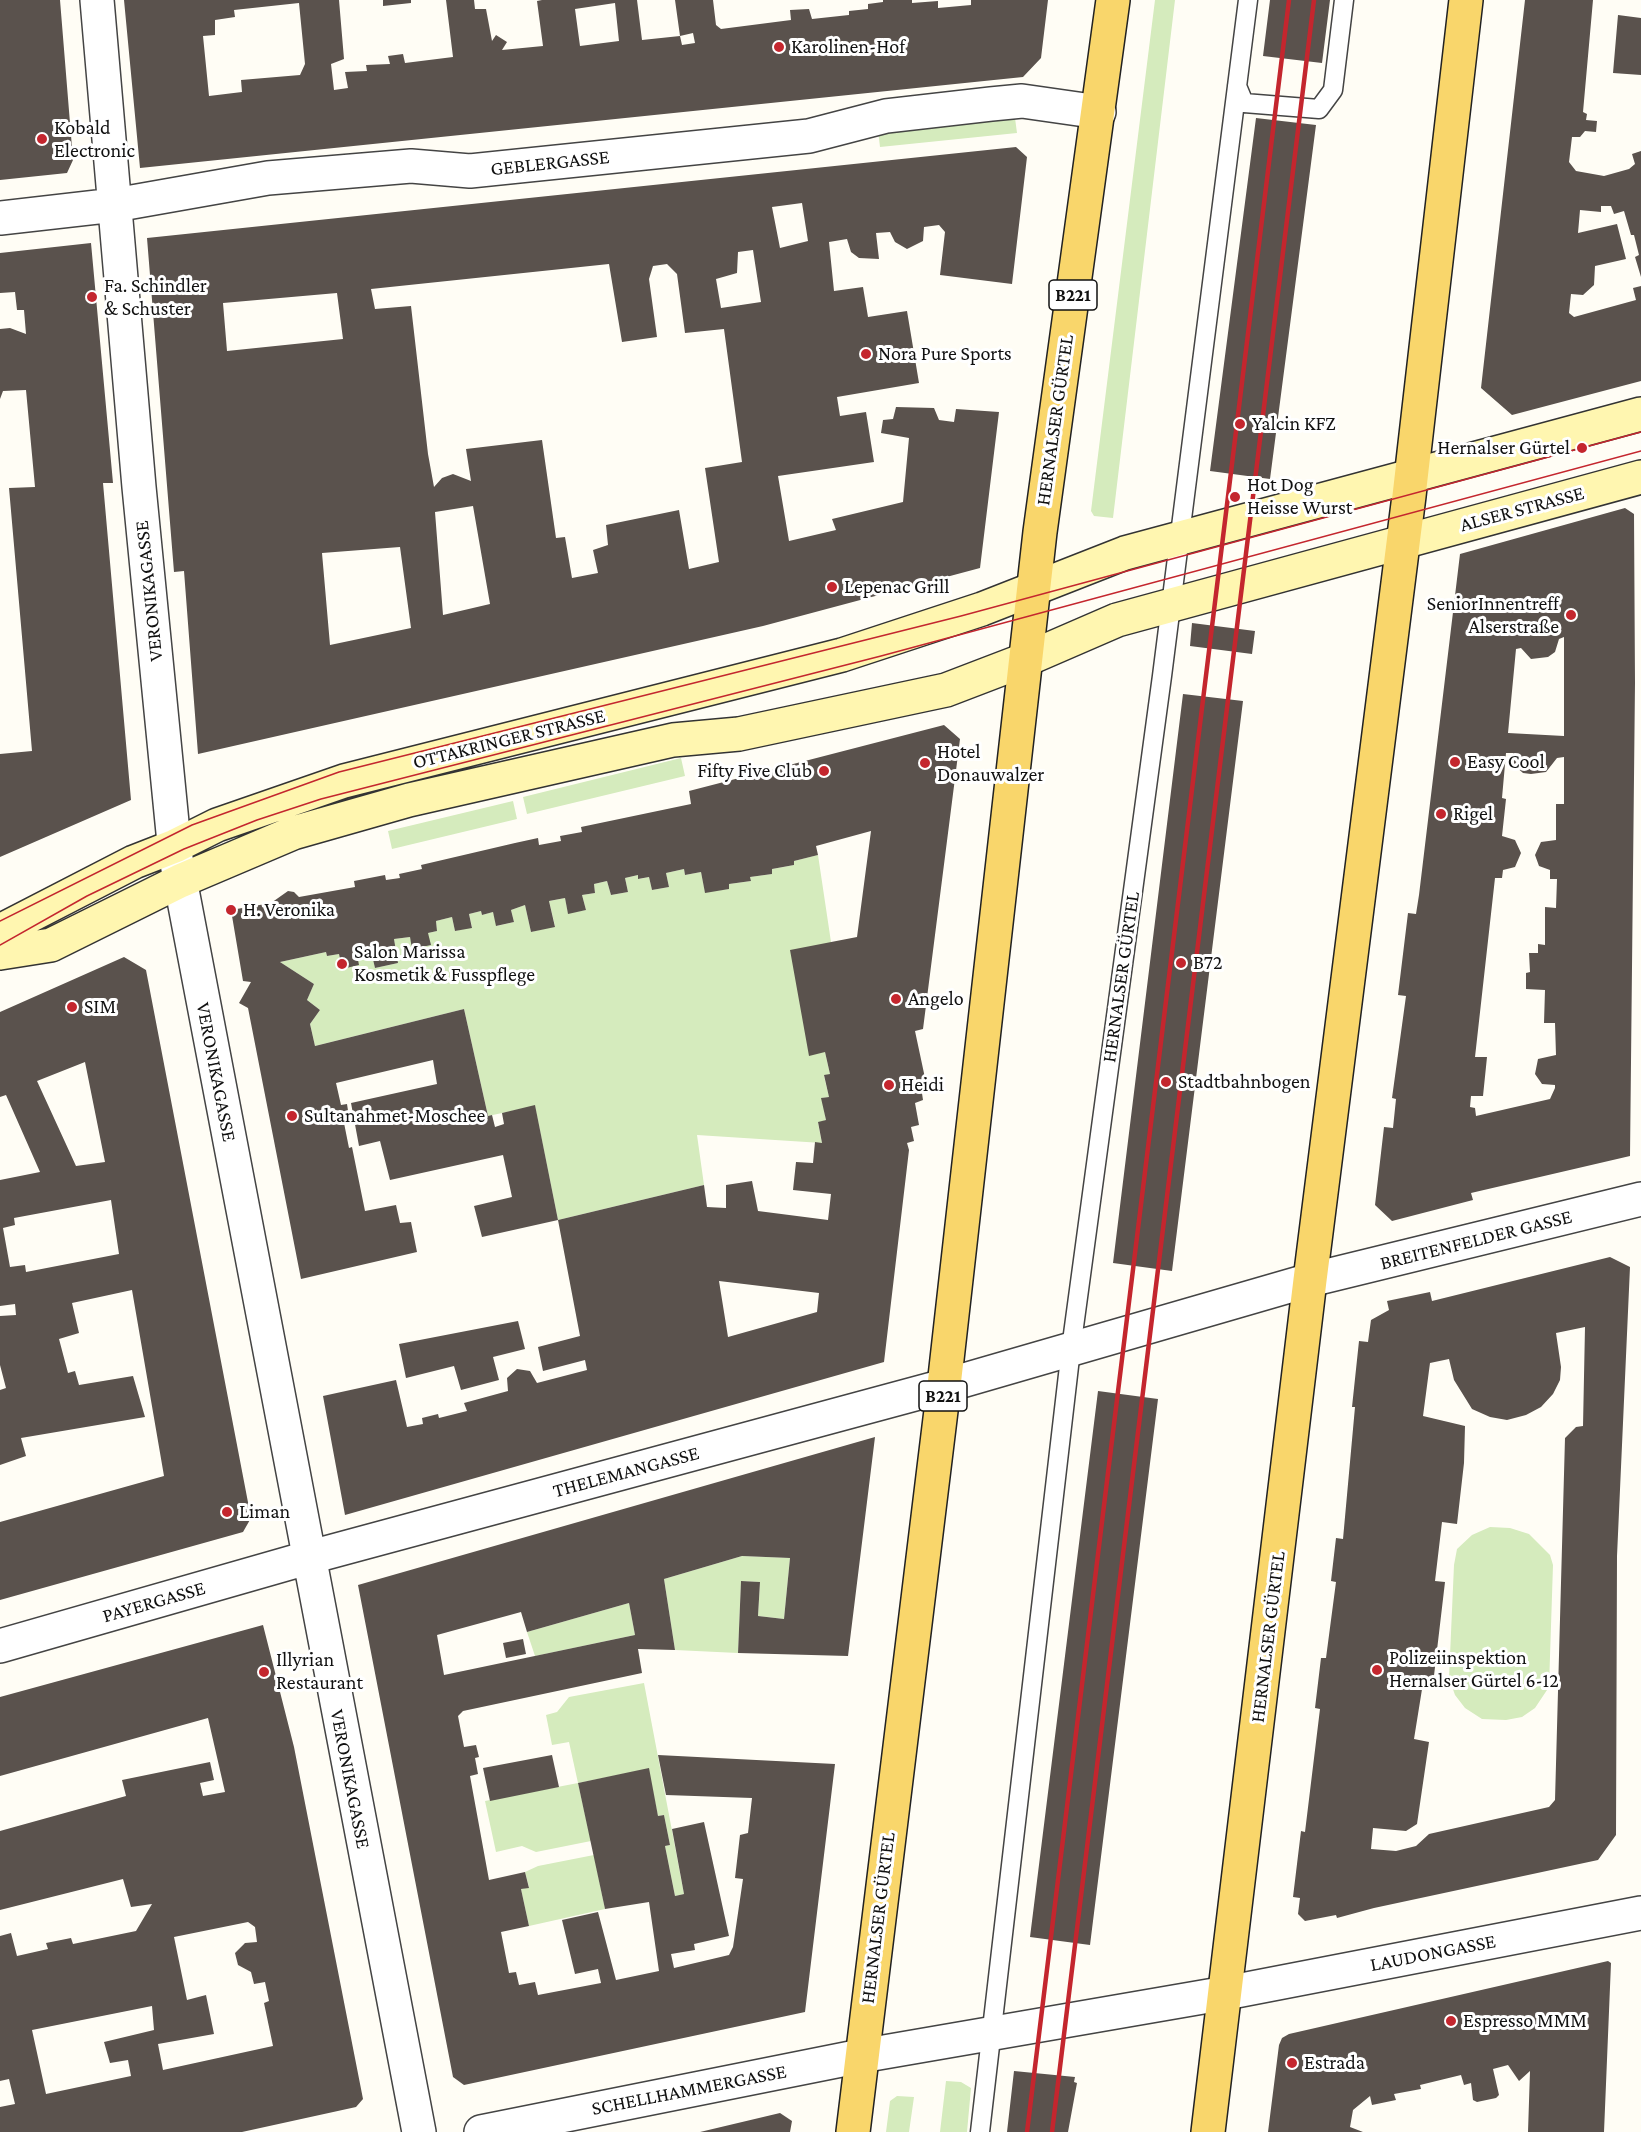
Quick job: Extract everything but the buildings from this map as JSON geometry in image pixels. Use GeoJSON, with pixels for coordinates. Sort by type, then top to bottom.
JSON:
{"type":"FeatureCollection","features":[{"type":"Feature","properties":{"kind":"main road","name":"HERNALSER GÜRTEL"},"geometry":{"type":"LineString","coordinates":[[853,2132],[944,1386],[1033,591],[1113,0]]}},
{"type":"Feature","properties":{"kind":"main road","name":"HERNALSER GÜRTEL"},"geometry":{"type":"LineString","coordinates":[[1208,2132],[1310,1280],[1412,474],[1466,0]]}},
{"type":"Feature","properties":{"kind":"main road"},"geometry":{"type":"LineString","coordinates":[[1033,591],[1125,553],[1641,414]]}},
{"type":"Feature","properties":{"kind":"main road","name":"ALSER STRASSE"},"geometry":{"type":"LineString","coordinates":[[1403,541],[1641,477]]}},
{"type":"Feature","properties":{"kind":"main road"},"geometry":{"type":"LineString","coordinates":[[1027,659],[1117,620],[1403,541]]}},
{"type":"Feature","properties":{"kind":"main road","name":"OTTAKRINGER STRASSE"},"geometry":{"type":"LineString","coordinates":[[0,931],[134,862],[175,846],[217,825],[344,781],[842,655],[1033,591]]}},
{"type":"Feature","properties":{"kind":"main road","name":"OTTAKRINGER STRASSE"},"geometry":{"type":"LineString","coordinates":[[0,953],[51,945],[180,881],[293,833],[409,800],[673,740],[739,734],[946,690],[1027,659]]}},
{"type":"Feature","properties":{"kind":"street","name":"VERONIKAGASSE"},"geometry":{"type":"LineString","coordinates":[[98,0],[115,205],[180,881],[307,1558],[419,2132]]}},
{"type":"Feature","properties":{"kind":"street","name":"GEBLERGASSE"},"geometry":{"type":"LineString","coordinates":[[0,218],[115,205],[268,178],[411,166],[470,171],[808,136],[886,116],[1001,103],[1022,101],[1099,112]]}},
{"type":"Feature","properties":{"kind":"street","name":"BREITENFELDER GASSE"},"geometry":{"type":"LineString","coordinates":[[1310,1280],[1641,1199]]}},
{"type":"Feature","properties":{"kind":"street"},"geometry":{"type":"LineString","coordinates":[[944,1386],[1310,1280]]}},
{"type":"Feature","properties":{"kind":"street","name":"THELEMANGASSE"},"geometry":{"type":"LineString","coordinates":[[307,1558],[944,1386]]}},
{"type":"Feature","properties":{"kind":"street","name":"PAYERGASSE"},"geometry":{"type":"LineString","coordinates":[[0,1646],[307,1558]]}},
{"type":"Feature","properties":{"kind":"street","name":"LAUDONGASSE"},"geometry":{"type":"LineString","coordinates":[[1226,1993],[1641,1913]]}},
{"type":"Feature","properties":{"kind":"street"},"geometry":{"type":"LineString","coordinates":[[861,2056],[1226,1993]]}},
{"type":"Feature","properties":{"kind":"street","name":"SCHELLHAMMERGASSE"},"geometry":{"type":"LineString","coordinates":[[482,2132],[861,2056]]}},
{"type":"Feature","properties":{"kind":"lane","name":"HERNALSER GÜRTEL"},"geometry":{"type":"LineString","coordinates":[[980,2132],[1071,1349],[1180,539],[1248,0]]}},
{"type":"Feature","properties":{"kind":"lane"},"geometry":{"type":"LineString","coordinates":[[1237,86],[1244,103],[1319,109],[1333,90],[1344,0]]}},
{"type":"Feature","properties":{"kind":"green space"},"geometry":{"type":"Polygon","coordinates":[[[1155,0],[1175,0],[1113,518],[1094,516],[1091,511],[1155,0]]]}},
{"type":"Feature","properties":{"kind":"green space"},"geometry":{"type":"Polygon","coordinates":[[[1015,118],[1017,133],[880,147],[878,130],[1015,118]]]}},
{"type":"Feature","properties":{"kind":"green space"},"geometry":{"type":"Polygon","coordinates":[[[681,758],[685,776],[527,814],[523,797],[681,758]]]}},
{"type":"Feature","properties":{"kind":"green space"},"geometry":{"type":"Polygon","coordinates":[[[513,801],[517,819],[392,849],[388,831],[513,801]]]}},
{"type":"Feature","properties":{"kind":"green space"},"geometry":{"type":"Polygon","coordinates":[[[818,855],[831,942],[825,1052],[830,1074],[824,1076],[829,1097],[822,1098],[826,1120],[818,1123],[822,1143],[697,1135],[704,1185],[558,1220],[535,1106],[488,1116],[464,1009],[315,1046],[310,1024],[320,1010],[307,1000],[314,984],[280,962],[326,952],[327,956],[339,954],[342,969],[356,950],[370,947],[375,968],[398,963],[394,939],[410,937],[413,949],[428,933],[437,931],[436,921],[452,917],[455,931],[472,927],[469,914],[481,911],[482,915],[493,912],[497,926],[514,922],[511,910],[525,905],[531,932],[555,926],[549,901],[565,898],[568,913],[586,910],[582,895],[595,893],[594,884],[607,881],[611,895],[628,892],[625,878],[638,875],[639,879],[649,877],[652,890],[669,887],[666,873],[684,869],[685,875],[701,872],[705,892],[729,889],[729,884],[751,881],[750,877],[772,874],[772,869],[794,865],[794,861],[818,855]]]}},
{"type":"Feature","properties":{"kind":"green space"},"geometry":{"type":"Polygon","coordinates":[[[1490,1527],[1510,1528],[1529,1534],[1550,1555],[1553,1565],[1549,1687],[1535,1708],[1522,1717],[1506,1720],[1482,1719],[1465,1708],[1455,1695],[1449,1678],[1454,1565],[1457,1549],[1472,1535],[1490,1527]]]}},
{"type":"Feature","properties":{"kind":"green space"},"geometry":{"type":"Polygon","coordinates":[[[742,1556],[790,1558],[784,1619],[758,1616],[760,1582],[741,1581],[738,1653],[675,1650],[664,1579],[742,1556]]]}},
{"type":"Feature","properties":{"kind":"green space"},"geometry":{"type":"Polygon","coordinates":[[[629,1603],[635,1635],[535,1656],[527,1632],[629,1603]]]}},
{"type":"Feature","properties":{"kind":"green space"},"geometry":{"type":"Polygon","coordinates":[[[644,1683],[684,1894],[675,1896],[665,1846],[670,1845],[664,1815],[658,1816],[648,1769],[578,1783],[569,1742],[552,1745],[546,1715],[557,1712],[569,1697],[644,1683]]]}},
{"type":"Feature","properties":{"kind":"green space"},"geometry":{"type":"Polygon","coordinates":[[[578,1783],[591,1841],[536,1852],[522,1846],[496,1852],[485,1801],[578,1783]]]}},
{"type":"Feature","properties":{"kind":"green space"},"geometry":{"type":"Polygon","coordinates":[[[594,1855],[605,1909],[529,1926],[521,1889],[529,1887],[525,1872],[538,1866],[594,1855]]]}},
{"type":"Feature","properties":{"kind":"green space"},"geometry":{"type":"Polygon","coordinates":[[[946,2081],[961,2082],[971,2088],[967,2132],[940,2132],[946,2081]]]}},
{"type":"Feature","properties":{"kind":"green space"},"geometry":{"type":"Polygon","coordinates":[[[897,2096],[914,2097],[909,2132],[886,2132],[890,2101],[897,2096]]]}},
{"type":"Feature","properties":{"kind":"tram line"},"geometry":{"type":"LineString","coordinates":[[0,921],[192,825],[339,772],[961,616],[1641,432]]}},
{"type":"Feature","properties":{"kind":"tram line"},"geometry":{"type":"LineString","coordinates":[[0,945],[87,896],[184,849],[257,820],[321,799],[881,656],[1641,451]]}},
{"type":"Feature","properties":{"kind":"railway"},"geometry":{"type":"LineString","coordinates":[[1027,2132],[1289,0]]}},
{"type":"Feature","properties":{"kind":"railway"},"geometry":{"type":"LineString","coordinates":[[1052,2132],[1314,0]]}},
{"type":"Feature","properties":{"kind":"place","name":"Karolinen-Hof"},"geometry":{"type":"Point","coordinates":[779,47]}},
{"type":"Feature","properties":{"kind":"place","name":"Kobald Electronic"},"geometry":{"type":"Point","coordinates":[42,139]}},
{"type":"Feature","properties":{"kind":"place","name":"Fa. Schindler & Schuster"},"geometry":{"type":"Point","coordinates":[92,297]}},
{"type":"Feature","properties":{"kind":"place","name":"Nora Pure Sports"},"geometry":{"type":"Point","coordinates":[866,354]}},
{"type":"Feature","properties":{"kind":"place","name":"Yalcin KFZ"},"geometry":{"type":"Point","coordinates":[1240,424]}},
{"type":"Feature","properties":{"kind":"place","name":"Hernalser Gürtel"},"geometry":{"type":"Point","coordinates":[1582,448]}},
{"type":"Feature","properties":{"kind":"place","name":"Hot Dog Heisse Wurst"},"geometry":{"type":"Point","coordinates":[1235,497]}},
{"type":"Feature","properties":{"kind":"place","name":"Lepenac Grill"},"geometry":{"type":"Point","coordinates":[832,587]}},
{"type":"Feature","properties":{"kind":"place","name":"SeniorInnentreff Alserstraße"},"geometry":{"type":"Point","coordinates":[1571,615]}},
{"type":"Feature","properties":{"kind":"place","name":"Easy Cool"},"geometry":{"type":"Point","coordinates":[1455,762]}},
{"type":"Feature","properties":{"kind":"place","name":"Hotel Donauwalzer"},"geometry":{"type":"Point","coordinates":[925,763]}},
{"type":"Feature","properties":{"kind":"place","name":"Fifty Five Club"},"geometry":{"type":"Point","coordinates":[824,771]}},
{"type":"Feature","properties":{"kind":"place","name":"Rigel"},"geometry":{"type":"Point","coordinates":[1441,814]}},
{"type":"Feature","properties":{"kind":"place","name":"H. Veronika"},"geometry":{"type":"Point","coordinates":[231,910]}},
{"type":"Feature","properties":{"kind":"place","name":"B72"},"geometry":{"type":"Point","coordinates":[1181,963]}},
{"type":"Feature","properties":{"kind":"place","name":"Salon Marissa Kosmetik & Fusspflege"},"geometry":{"type":"Point","coordinates":[342,964]}},
{"type":"Feature","properties":{"kind":"place","name":"Angelo"},"geometry":{"type":"Point","coordinates":[896,999]}},
{"type":"Feature","properties":{"kind":"place","name":"SIM"},"geometry":{"type":"Point","coordinates":[72,1007]}},
{"type":"Feature","properties":{"kind":"place","name":"Stadtbahnbogen"},"geometry":{"type":"Point","coordinates":[1166,1082]}},
{"type":"Feature","properties":{"kind":"place","name":"Heidi"},"geometry":{"type":"Point","coordinates":[889,1085]}},
{"type":"Feature","properties":{"kind":"place","name":"Sultanahmet-Moschee"},"geometry":{"type":"Point","coordinates":[292,1116]}},
{"type":"Feature","properties":{"kind":"place","name":"Liman"},"geometry":{"type":"Point","coordinates":[227,1512]}},
{"type":"Feature","properties":{"kind":"place","name":"Polizeiinspektion Hernalser Gürtel 6-12"},"geometry":{"type":"Point","coordinates":[1377,1670]}},
{"type":"Feature","properties":{"kind":"place","name":"Illyrian Restaurant"},"geometry":{"type":"Point","coordinates":[264,1672]}},
{"type":"Feature","properties":{"kind":"place","name":"Espresso MMM"},"geometry":{"type":"Point","coordinates":[1451,2021]}},
{"type":"Feature","properties":{"kind":"place","name":"Estrada"},"geometry":{"type":"Point","coordinates":[1292,2063]}}]}
